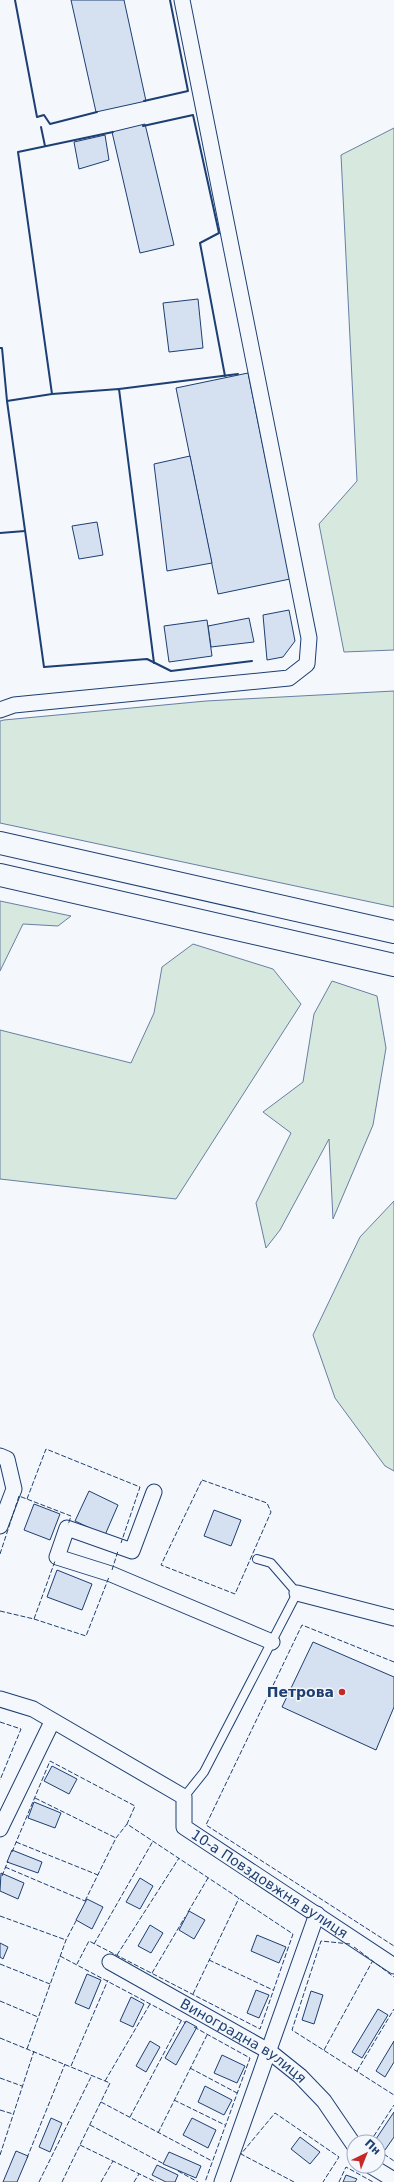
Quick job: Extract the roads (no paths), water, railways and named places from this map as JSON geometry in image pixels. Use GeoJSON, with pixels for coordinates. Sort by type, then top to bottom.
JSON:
{"type":"FeatureCollection","features":[{"type":"Feature","properties":{"kind":"main road"},"geometry":{"type":"LineString","coordinates":[[0,843],[394,932]]}},
{"type":"Feature","properties":{"kind":"main road"},"geometry":{"type":"LineString","coordinates":[[0,875],[394,965]]}},
{"type":"Feature","properties":{"kind":"street"},"geometry":{"type":"LineString","coordinates":[[0,710],[14,705],[290,678],[307,664],[309,638],[182,0]]}},
{"type":"Feature","properties":{"kind":"street"},"geometry":{"type":"LineString","coordinates":[[0,1456],[7,1459],[14,1489],[0,1526]]}},
{"type":"Feature","properties":{"kind":"street"},"geometry":{"type":"LineString","coordinates":[[154,1492],[132,1551],[67,1528],[57,1557],[111,1574],[272,1642]]}},
{"type":"Feature","properties":{"kind":"street"},"geometry":{"type":"LineString","coordinates":[[297,1593],[394,1618]]}},
{"type":"Feature","properties":{"kind":"street"},"geometry":{"type":"LineString","coordinates":[[0,1700],[33,1709],[52,1722],[184,1797]]}},
{"type":"Feature","properties":{"kind":"street"},"geometry":{"type":"LineString","coordinates":[[0,1829],[52,1722]]}},
{"type":"Feature","properties":{"kind":"street","name":"10-а Повздовжня вулиця"},"geometry":{"type":"LineString","coordinates":[[184,1797],[184,1827],[394,1966]]}},
{"type":"Feature","properties":{"kind":"street"},"geometry":{"type":"LineString","coordinates":[[222,2182],[241,2126],[270,2052],[317,1914]]}},
{"type":"Feature","properties":{"kind":"street","name":"Виноградна вулиця"},"geometry":{"type":"LineString","coordinates":[[110,1962],[270,2052],[300,2076],[319,2096],[346,2134]]}},
{"type":"Feature","properties":{"kind":"street"},"geometry":{"type":"LineString","coordinates":[[384,2174],[394,2180]]}},
{"type":"Feature","properties":{"kind":"lane"},"geometry":{"type":"LineString","coordinates":[[184,1797],[204,1772],[297,1593],[271,1563],[256,1559]]}},
{"type":"Feature","properties":{"kind":"place","name":"Петрова"},"geometry":{"type":"Point","coordinates":[342,1692]}}]}
